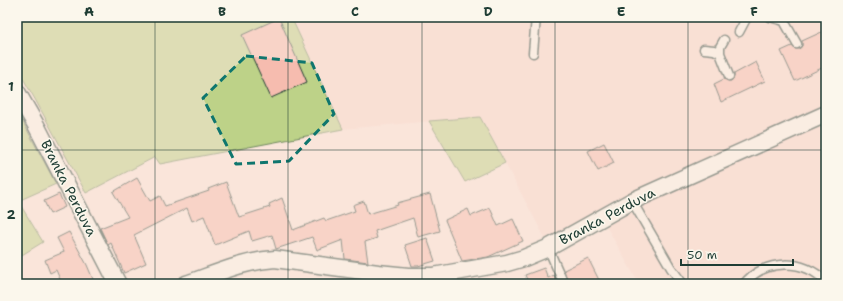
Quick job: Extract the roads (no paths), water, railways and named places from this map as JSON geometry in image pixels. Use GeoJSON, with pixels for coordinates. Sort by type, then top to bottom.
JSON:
{"type":"FeatureCollection","features":[{"type":"Feature","properties":{"kind":"street","name":"Branka Perduva"},"geometry":{"type":"LineString","coordinates":[[17,92],[36,125],[118,284]]}},
{"type":"Feature","properties":{"kind":"street","name":"Branka Perduva"},"geometry":{"type":"LineString","coordinates":[[186,284],[244,263],[274,259],[380,279],[408,276],[433,276],[507,263],[548,248],[632,201],[826,114]]}},
{"type":"Feature","properties":{"kind":"lane"},"geometry":{"type":"LineString","coordinates":[[533,53],[536,17]]}},
{"type":"Feature","properties":{"kind":"lane"},"geometry":{"type":"LineString","coordinates":[[739,32],[747,17]]}},
{"type":"Feature","properties":{"kind":"lane"},"geometry":{"type":"LineString","coordinates":[[770,17],[784,19],[797,44]]}},
{"type":"Feature","properties":{"kind":"lane"},"geometry":{"type":"LineString","coordinates":[[724,40],[720,47],[720,53],[729,76]]}},
{"type":"Feature","properties":{"kind":"lane"},"geometry":{"type":"LineString","coordinates":[[704,49],[714,50],[720,53]]}},
{"type":"Feature","properties":{"kind":"lane"},"geometry":{"type":"LineString","coordinates":[[632,201],[671,268],[683,284]]}},
{"type":"Feature","properties":{"kind":"lane"},"geometry":{"type":"LineString","coordinates":[[548,248],[564,284]]}},
{"type":"Feature","properties":{"kind":"lane"},"geometry":{"type":"LineString","coordinates":[[744,284],[749,278],[761,270],[775,265],[790,265],[808,269],[820,275],[826,282]]}}]}
